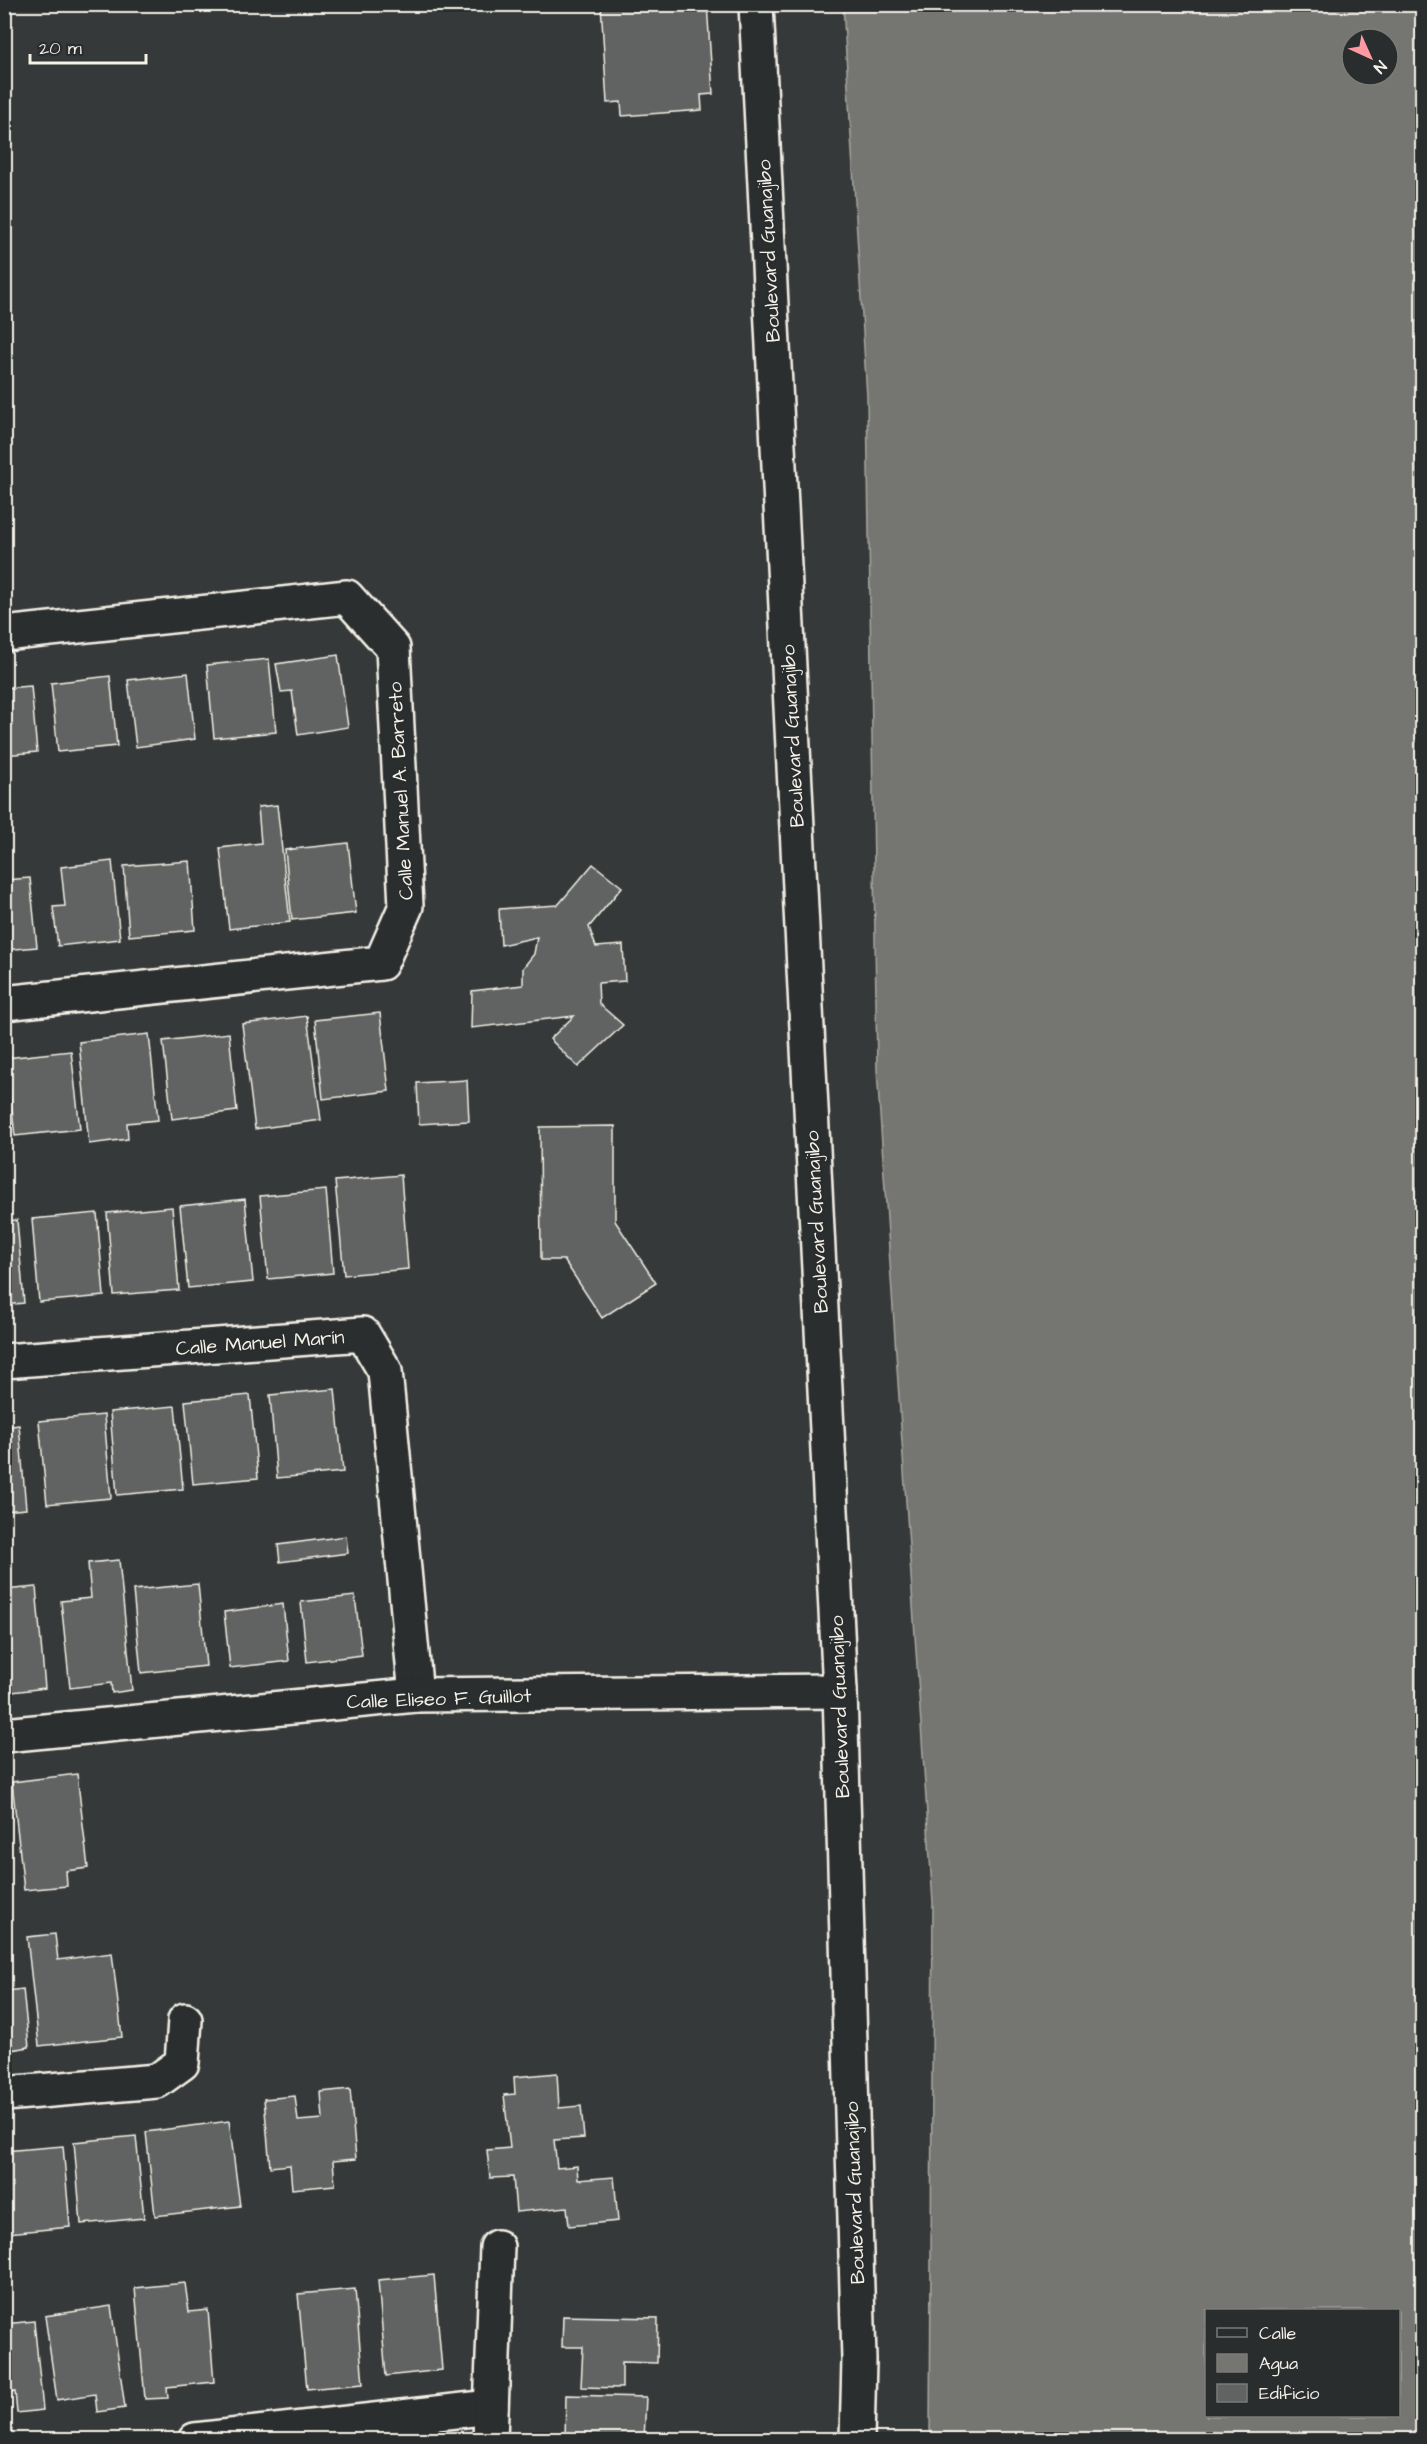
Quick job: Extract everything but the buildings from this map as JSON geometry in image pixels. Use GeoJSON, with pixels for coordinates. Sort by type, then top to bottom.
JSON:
{"type":"FeatureCollection","features":[{"type":"Feature","properties":{"kind":"street","name":"Boulevard Guanajibo"},"geometry":{"type":"LineString","coordinates":[[756,4],[840,1691],[859,2360],[857,2439]]}},
{"type":"Feature","properties":{"kind":"street","name":"Calle Manuel A. Barreto"},"geometry":{"type":"LineString","coordinates":[[4,634],[347,597],[393,648],[406,906],[381,963],[4,1003]]}},
{"type":"Feature","properties":{"kind":"street","name":"Calle Manuel Marín"},"geometry":{"type":"LineString","coordinates":[[4,1361],[363,1334],[385,1371],[416,1695]]}},
{"type":"Feature","properties":{"kind":"street","name":"Calle Eliseo F. Guillot"},"geometry":{"type":"LineString","coordinates":[[4,1735],[416,1695],[840,1691]]}},
{"type":"Feature","properties":{"kind":"street"},"geometry":{"type":"LineString","coordinates":[[4,2094],[157,2081],[183,2063],[185,2020]]}},
{"type":"Feature","properties":{"kind":"street"},"geometry":{"type":"LineString","coordinates":[[490,2439],[497,2247]]}},
{"type":"Feature","properties":{"kind":"street"},"geometry":{"type":"LineString","coordinates":[[195,2439],[491,2407]]}},
{"type":"Feature","properties":{"kind":"water"},"geometry":{"type":"Polygon","coordinates":[[[843,5],[1422,5],[1422,2439],[930,2439],[933,1903],[877,1070],[867,397],[843,5]]]}}]}
